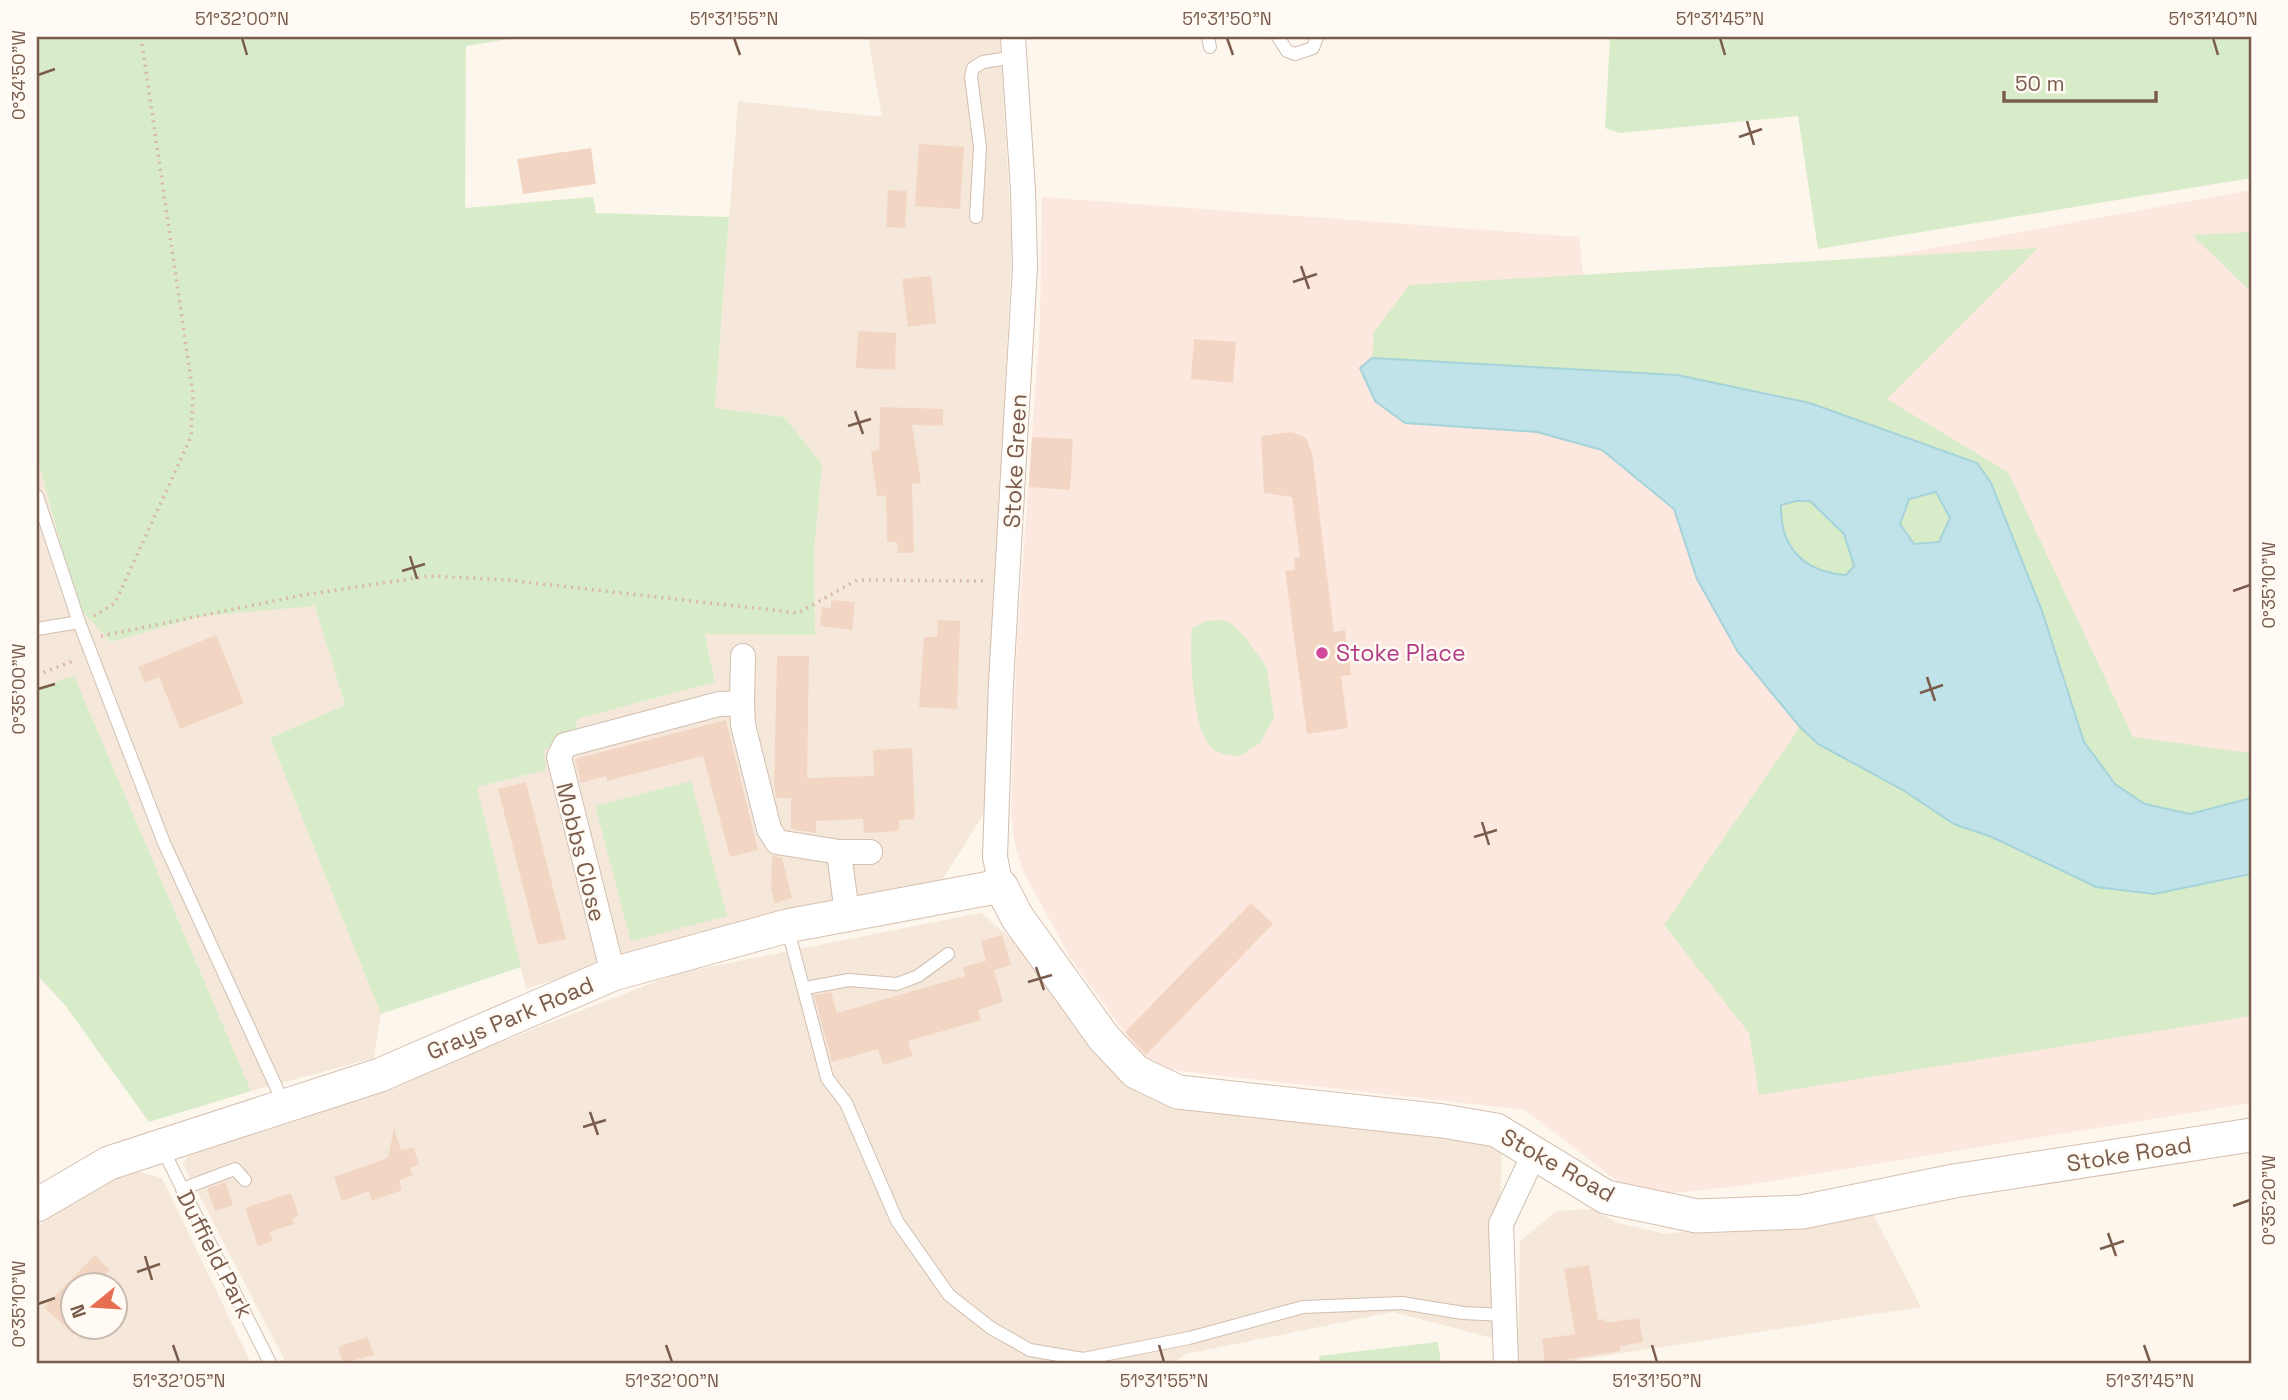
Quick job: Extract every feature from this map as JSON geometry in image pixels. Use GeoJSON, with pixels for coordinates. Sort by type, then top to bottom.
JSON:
{"type":"FeatureCollection","features":[{"type":"Feature","properties":{"kind":"main road","name":"Grays Park Road"},"geometry":{"type":"LineString","coordinates":[[37,1205],[109,1163],[160,1144],[380,1075],[613,974],[787,926],[1001,886]]}},
{"type":"Feature","properties":{"kind":"main road","name":"Stoke Road"},"geometry":{"type":"LineString","coordinates":[[1001,886],[1017,916],[1104,1038],[1136,1072],[1178,1092],[1443,1121],[1496,1130],[1606,1197],[1697,1216],[1802,1212],[1954,1181],[2251,1135]]}},
{"type":"Feature","properties":{"kind":"street","name":"Stoke Green"},"geometry":{"type":"LineString","coordinates":[[1001,886],[995,857],[1025,267],[1014,47]]}},
{"type":"Feature","properties":{"kind":"street"},"geometry":{"type":"LineString","coordinates":[[743,656],[743,725],[769,829],[777,842],[839,852],[870,852]]}},
{"type":"Feature","properties":{"kind":"street","name":"Mobbs Close"},"geometry":{"type":"LineString","coordinates":[[613,974],[559,757],[565,745],[576,741],[719,704],[742,703]]}},
{"type":"Feature","properties":{"kind":"street"},"geometry":{"type":"LineString","coordinates":[[839,852],[847,914]]}},
{"type":"Feature","properties":{"kind":"street"},"geometry":{"type":"LineString","coordinates":[[1506,1363],[1502,1224],[1535,1152]]}},
{"type":"Feature","properties":{"kind":"lane"},"geometry":{"type":"LineString","coordinates":[[1278,37],[1286,51],[1295,54],[1313,48],[1317,37]]}},
{"type":"Feature","properties":{"kind":"lane"},"geometry":{"type":"LineString","coordinates":[[976,217],[980,147],[971,77],[973,68],[1014,47]]}},
{"type":"Feature","properties":{"kind":"lane"},"geometry":{"type":"LineString","coordinates":[[37,496],[85,639],[164,843],[286,1106]]}},
{"type":"Feature","properties":{"kind":"lane"},"geometry":{"type":"LineString","coordinates":[[37,629],[79,622]]}},
{"type":"Feature","properties":{"kind":"lane"},"geometry":{"type":"LineString","coordinates":[[787,926],[827,1078],[846,1103],[897,1222],[949,1294],[991,1328],[1030,1350],[1083,1359],[1189,1338],[1303,1307],[1402,1303],[1463,1313],[1503,1315]]}},
{"type":"Feature","properties":{"kind":"lane"},"geometry":{"type":"LineString","coordinates":[[805,988],[849,980],[897,984],[918,976],[948,954]]}},
{"type":"Feature","properties":{"kind":"lane","name":"Duffield Park"},"geometry":{"type":"LineString","coordinates":[[160,1144],[270,1363]]}},
{"type":"Feature","properties":{"kind":"lane"},"geometry":{"type":"LineString","coordinates":[[182,1189],[235,1169],[245,1180]]}},
{"type":"Feature","properties":{"kind":"path"},"geometry":{"type":"LineString","coordinates":[[79,622],[115,603],[191,436],[193,394],[141,37]]}},
{"type":"Feature","properties":{"kind":"path"},"geometry":{"type":"LineString","coordinates":[[85,639],[303,595],[430,576],[508,580],[798,613],[857,580],[1008,581]]}},
{"type":"Feature","properties":{"kind":"path"},"geometry":{"type":"LineString","coordinates":[[37,675],[91,654]]}},
{"type":"Feature","properties":{"kind":"shaded area"},"geometry":{"type":"Polygon","coordinates":[[[868,37],[1000,37],[1012,242],[985,812],[942,880],[832,902],[643,951],[526,989],[477,787],[545,770],[544,750],[576,730],[577,719],[715,682],[705,633],[815,634],[814,553],[822,464],[784,417],[715,408],[738,101],[882,117],[868,37]]]}},
{"type":"Feature","properties":{"kind":"shaded area"},"geometry":{"type":"Polygon","coordinates":[[[2251,190],[2251,1103],[1740,1186],[1654,1195],[1618,1182],[1525,1110],[1171,1070],[1155,1064],[1144,1057],[1071,959],[1023,871],[1015,845],[1011,814],[1016,659],[1040,323],[1042,197],[1579,237],[1584,285],[1896,255],[2251,190]]]}},
{"type":"Feature","properties":{"kind":"shaded area"},"geometry":{"type":"Polygon","coordinates":[[[37,456],[77,606],[111,642],[203,615],[315,605],[345,705],[270,738],[381,1014],[374,1058],[251,1091],[74,677],[37,688],[37,456]]]}},
{"type":"Feature","properties":{"kind":"shaded area"},"geometry":{"type":"Polygon","coordinates":[[[981,913],[1035,959],[1152,1095],[1502,1145],[1496,1339],[1393,1312],[1186,1354],[1173,1363],[286,1363],[183,1164],[188,1156],[304,1118],[678,973],[981,913]]]}},
{"type":"Feature","properties":{"kind":"shaded area"},"geometry":{"type":"Polygon","coordinates":[[[127,1169],[162,1178],[251,1363],[37,1363],[37,1229],[57,1205],[127,1169]]]}},
{"type":"Feature","properties":{"kind":"shaded area"},"geometry":{"type":"Polygon","coordinates":[[[1869,1206],[1921,1307],[1559,1363],[1518,1363],[1520,1241],[1557,1211],[1592,1209],[1618,1223],[1666,1234],[1869,1206]]]}},
{"type":"Feature","properties":{"kind":"green space"},"geometry":{"type":"Polygon","coordinates":[[[37,37],[520,37],[466,46],[465,208],[593,197],[596,213],[729,217],[715,408],[784,417],[822,464],[814,553],[815,635],[705,634],[715,682],[577,719],[576,730],[544,750],[546,770],[477,787],[521,967],[381,1014],[270,738],[345,705],[315,606],[201,616],[111,642],[77,606],[37,456],[37,37]]]}},
{"type":"Feature","properties":{"kind":"green space"},"geometry":{"type":"Polygon","coordinates":[[[1610,37],[2251,37],[2251,178],[1818,249],[1798,116],[1620,133],[1605,128],[1610,37]]]}},
{"type":"Feature","properties":{"kind":"green space"},"geometry":{"type":"Polygon","coordinates":[[[2251,232],[2251,292],[2192,235],[2251,232]]]}},
{"type":"Feature","properties":{"kind":"green space"},"geometry":{"type":"Polygon","coordinates":[[[2038,248],[1887,399],[2008,472],[2133,737],[2251,753],[2251,798],[2190,814],[2145,804],[2115,784],[2084,742],[2042,611],[1991,483],[1810,403],[1677,375],[1372,358],[1374,332],[1409,285],[2038,248]]]}},
{"type":"Feature","properties":{"kind":"green space"},"geometry":{"type":"Polygon","coordinates":[[[1935,491],[1950,518],[1939,542],[1914,544],[1900,524],[1909,499],[1935,491]]]}},
{"type":"Feature","properties":{"kind":"green space"},"geometry":{"type":"Polygon","coordinates":[[[1810,501],[1844,534],[1854,566],[1846,575],[1818,569],[1797,555],[1790,546],[1782,521],[1781,505],[1810,501]]]}},
{"type":"Feature","properties":{"kind":"green space"},"geometry":{"type":"Polygon","coordinates":[[[1221,620],[1231,623],[1246,638],[1267,668],[1274,718],[1260,743],[1240,756],[1228,755],[1210,746],[1204,737],[1196,708],[1191,655],[1192,629],[1205,621],[1221,620]]]}},
{"type":"Feature","properties":{"kind":"green space"},"geometry":{"type":"Polygon","coordinates":[[[74,676],[251,1091],[149,1122],[65,1005],[37,975],[37,688],[74,676]]]}},
{"type":"Feature","properties":{"kind":"green space"},"geometry":{"type":"Polygon","coordinates":[[[1800,727],[1818,744],[1903,790],[1954,824],[2154,894],[2251,874],[2251,1016],[1759,1095],[1749,1033],[1664,925],[1800,727]]]}},
{"type":"Feature","properties":{"kind":"green space"},"geometry":{"type":"Polygon","coordinates":[[[691,781],[727,916],[631,941],[595,806],[691,781]]]}},
{"type":"Feature","properties":{"kind":"green space"},"geometry":{"type":"Polygon","coordinates":[[[1438,1342],[1441,1363],[1320,1363],[1319,1356],[1438,1342]]]}},
{"type":"Feature","properties":{"kind":"water"},"geometry":{"type":"Polygon","coordinates":[[[1372,358],[1677,375],[1810,403],[1977,463],[1991,483],[2042,611],[2084,742],[2115,784],[2145,804],[2190,814],[2251,798],[2251,874],[2154,894],[2096,887],[1992,837],[1954,824],[1903,790],[1818,744],[1800,727],[1738,652],[1697,579],[1674,509],[1602,450],[1537,432],[1405,423],[1375,401],[1360,368],[1372,358]],[[1936,492],[1909,499],[1900,524],[1914,544],[1939,542],[1950,518],[1936,492]],[[1810,501],[1781,505],[1785,534],[1790,545],[1797,555],[1818,569],[1846,575],[1854,566],[1844,534],[1810,501]]]}},
{"type":"Feature","properties":{"kind":"building"},"geometry":{"type":"Polygon","coordinates":[[[919,144],[964,147],[960,209],[915,206],[919,144]]]}},
{"type":"Feature","properties":{"kind":"building"},"geometry":{"type":"Polygon","coordinates":[[[591,148],[596,184],[523,194],[517,159],[591,148]]]}},
{"type":"Feature","properties":{"kind":"building"},"geometry":{"type":"Polygon","coordinates":[[[888,190],[907,191],[905,228],[886,227],[888,190]]]}},
{"type":"Feature","properties":{"kind":"building"},"geometry":{"type":"Polygon","coordinates":[[[931,276],[936,323],[908,327],[902,279],[931,276]]]}},
{"type":"Feature","properties":{"kind":"building"},"geometry":{"type":"Polygon","coordinates":[[[858,331],[896,333],[895,370],[856,368],[858,331]]]}},
{"type":"Feature","properties":{"kind":"building"},"geometry":{"type":"Polygon","coordinates":[[[1194,339],[1236,342],[1233,383],[1191,379],[1194,339]]]}},
{"type":"Feature","properties":{"kind":"building"},"geometry":{"type":"Polygon","coordinates":[[[880,407],[943,409],[943,426],[912,425],[921,483],[912,484],[914,553],[898,553],[897,542],[887,542],[886,495],[877,497],[871,451],[879,450],[880,407]]]}},
{"type":"Feature","properties":{"kind":"building","name":"Stoke Place"},"geometry":{"type":"Polygon","coordinates":[[[1292,432],[1306,438],[1312,453],[1334,632],[1345,630],[1351,675],[1341,676],[1348,728],[1307,734],[1285,571],[1295,570],[1294,558],[1300,557],[1292,497],[1264,493],[1261,436],[1292,432]]]}},
{"type":"Feature","properties":{"kind":"building"},"geometry":{"type":"Polygon","coordinates":[[[1032,437],[1073,439],[1070,490],[1029,487],[1032,437]]]}},
{"type":"Feature","properties":{"kind":"building"},"geometry":{"type":"Polygon","coordinates":[[[831,600],[855,602],[852,630],[820,626],[822,607],[831,608],[831,600]]]}},
{"type":"Feature","properties":{"kind":"building"},"geometry":{"type":"Polygon","coordinates":[[[938,620],[960,621],[957,709],[919,707],[924,637],[937,637],[938,620]]]}},
{"type":"Feature","properties":{"kind":"building"},"geometry":{"type":"Polygon","coordinates":[[[216,635],[244,703],[180,729],[159,677],[145,683],[138,667],[216,635]]]}},
{"type":"Feature","properties":{"kind":"building"},"geometry":{"type":"Polygon","coordinates":[[[777,656],[809,656],[807,778],[874,776],[873,750],[912,748],[915,819],[899,820],[899,831],[864,833],[863,819],[816,821],[816,833],[791,829],[791,798],[777,798],[774,787],[777,656]]]}},
{"type":"Feature","properties":{"kind":"building"},"geometry":{"type":"Polygon","coordinates":[[[726,720],[758,850],[730,857],[703,756],[607,781],[606,776],[581,783],[575,759],[726,720]]]}},
{"type":"Feature","properties":{"kind":"building"},"geometry":{"type":"Polygon","coordinates":[[[526,782],[566,939],[538,945],[498,789],[526,782]]]}},
{"type":"Feature","properties":{"kind":"building"},"geometry":{"type":"Polygon","coordinates":[[[772,856],[782,858],[792,898],[775,903],[771,889],[772,856]]]}},
{"type":"Feature","properties":{"kind":"building"},"geometry":{"type":"Polygon","coordinates":[[[1251,903],[1273,924],[1146,1055],[1125,1032],[1251,903]]]}},
{"type":"Feature","properties":{"kind":"building"},"geometry":{"type":"Polygon","coordinates":[[[1002,935],[1011,965],[994,970],[1003,1002],[978,1010],[981,1020],[908,1041],[913,1056],[883,1065],[878,1049],[832,1062],[814,995],[831,992],[837,1013],[965,976],[963,967],[986,961],[981,941],[1002,935]]]}},
{"type":"Feature","properties":{"kind":"building"},"geometry":{"type":"Polygon","coordinates":[[[394,1128],[401,1151],[413,1147],[419,1164],[410,1168],[413,1175],[399,1180],[402,1190],[372,1201],[369,1191],[342,1201],[334,1177],[388,1158],[394,1128]]]}},
{"type":"Feature","properties":{"kind":"building"},"geometry":{"type":"Polygon","coordinates":[[[225,1182],[233,1205],[215,1211],[207,1189],[225,1182]]]}},
{"type":"Feature","properties":{"kind":"building"},"geometry":{"type":"Polygon","coordinates":[[[291,1193],[299,1216],[292,1218],[294,1224],[269,1232],[273,1241],[258,1246],[245,1208],[291,1193]]]}},
{"type":"Feature","properties":{"kind":"building"},"geometry":{"type":"Polygon","coordinates":[[[95,1255],[110,1270],[80,1270],[95,1255]]]}},
{"type":"Feature","properties":{"kind":"building"},"geometry":{"type":"Polygon","coordinates":[[[1589,1265],[1598,1320],[1604,1319],[1605,1323],[1639,1318],[1643,1342],[1620,1346],[1620,1351],[1545,1363],[1542,1339],[1575,1334],[1564,1269],[1589,1265]]]}},
{"type":"Feature","properties":{"kind":"building"},"geometry":{"type":"Polygon","coordinates":[[[60,1291],[60,1322],[44,1307],[60,1291]]]}},
{"type":"Feature","properties":{"kind":"building"},"geometry":{"type":"Polygon","coordinates":[[[367,1337],[374,1355],[343,1363],[338,1347],[367,1337]]]}},
{"type":"Feature","properties":{"kind":"place","name":"Stoke Place"},"geometry":{"type":"Point","coordinates":[1322,653]}}]}
